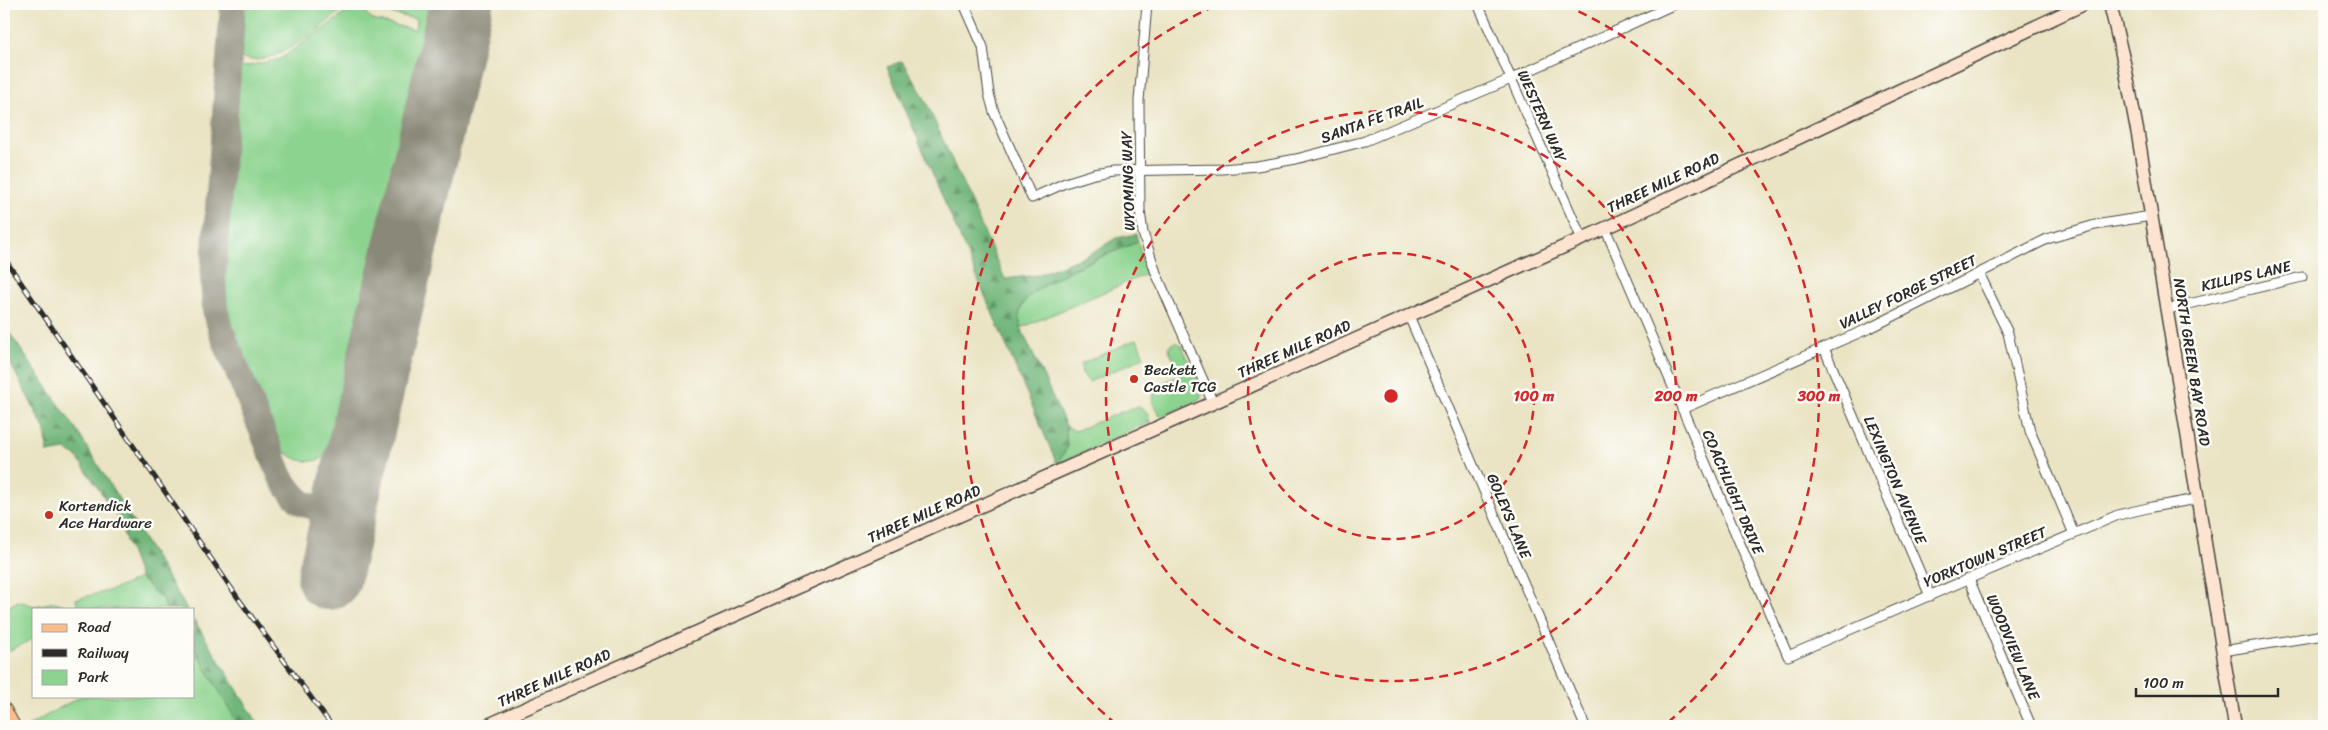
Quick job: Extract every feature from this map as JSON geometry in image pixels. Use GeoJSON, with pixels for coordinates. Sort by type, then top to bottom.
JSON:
{"type":"FeatureCollection","features":[{"type":"Feature","properties":{"kind":"main road"},"geometry":{"type":"LineString","coordinates":[[4,710],[13,726]]}},
{"type":"Feature","properties":{"kind":"street","name":"SANTA FE TRAIL"},"geometry":{"type":"LineString","coordinates":[[964,4],[983,47],[989,94],[994,112],[1032,198],[1086,176],[1113,171],[1213,170],[1257,166],[1330,151],[1398,129],[1675,4]]}},
{"type":"Feature","properties":{"kind":"street","name":"WYOMING WAY"},"geometry":{"type":"LineString","coordinates":[[1146,4],[1139,101],[1140,211],[1148,253],[1213,403]]}},
{"type":"Feature","properties":{"kind":"street","name":"WESTERN WAY"},"geometry":{"type":"LineString","coordinates":[[1478,4],[1582,239]]}},
{"type":"Feature","properties":{"kind":"street","name":"THREE MILE ROAD"},"geometry":{"type":"LineString","coordinates":[[486,726],[1582,239],[2084,4]]}},
{"type":"Feature","properties":{"kind":"street","name":"NORTH GREEN BAY ROAD"},"geometry":{"type":"LineString","coordinates":[[2110,4],[2126,67],[2168,308],[2197,499],[2235,726]]}},
{"type":"Feature","properties":{"kind":"street","name":"VALLEY FORGE STREET"},"geometry":{"type":"LineString","coordinates":[[1682,409],[1912,308],[2024,249],[2063,234],[2095,225],[2151,216]]}},
{"type":"Feature","properties":{"kind":"street","name":"COACHLIGHT DRIVE"},"geometry":{"type":"LineString","coordinates":[[1605,228],[1788,656]]}},
{"type":"Feature","properties":{"kind":"street"},"geometry":{"type":"LineString","coordinates":[[1979,273],[2001,314],[2008,333],[2030,431],[2074,534]]}},
{"type":"Feature","properties":{"kind":"street","name":"KILLIPS LANE"},"geometry":{"type":"LineString","coordinates":[[2168,308],[2302,277]]}},
{"type":"Feature","properties":{"kind":"street","name":"GOLEYS LANE"},"geometry":{"type":"LineString","coordinates":[[1409,316],[1584,726]]}},
{"type":"Feature","properties":{"kind":"street","name":"LEXINGTON AVENUE"},"geometry":{"type":"LineString","coordinates":[[1824,348],[1930,596]]}},
{"type":"Feature","properties":{"kind":"street","name":"YORKTOWN STREET"},"geometry":{"type":"LineString","coordinates":[[1788,656],[2132,511],[2197,499]]}},
{"type":"Feature","properties":{"kind":"street","name":"WOODVIEW LANE"},"geometry":{"type":"LineString","coordinates":[[1969,579],[2031,726]]}},
{"type":"Feature","properties":{"kind":"street"},"geometry":{"type":"LineString","coordinates":[[2222,651],[2324,635]]}},
{"type":"Feature","properties":{"kind":"green space"},"geometry":{"type":"Polygon","coordinates":[[[245,4],[347,4],[327,23],[297,44],[266,58],[253,60],[241,57],[245,4]]]}},
{"type":"Feature","properties":{"kind":"green space"},"geometry":{"type":"Polygon","coordinates":[[[353,4],[360,4],[373,20],[415,30],[416,19],[382,12],[366,4],[440,4],[339,442],[333,450],[320,459],[304,461],[296,459],[281,448],[232,327],[225,304],[224,269],[240,68],[280,59],[344,14],[353,4]]]}},
{"type":"Feature","properties":{"kind":"green space"},"geometry":{"type":"Polygon","coordinates":[[[902,61],[923,95],[1005,279],[1037,275],[1088,255],[1116,238],[1136,234],[1138,242],[1060,276],[1032,294],[1021,309],[1019,319],[1021,328],[1066,426],[1067,448],[1057,464],[887,67],[902,61]]]}},
{"type":"Feature","properties":{"kind":"green space"},"geometry":{"type":"Polygon","coordinates":[[[1138,242],[1146,274],[1021,328],[1020,312],[1024,303],[1032,294],[1076,268],[1138,242]]]}},
{"type":"Feature","properties":{"kind":"green space"},"geometry":{"type":"Polygon","coordinates":[[[4,325],[72,423],[186,608],[166,608],[164,601],[140,578],[118,519],[76,456],[65,450],[48,453],[45,430],[4,351],[4,325]]]}},
{"type":"Feature","properties":{"kind":"green space"},"geometry":{"type":"Polygon","coordinates":[[[1137,339],[1144,357],[1089,382],[1082,373],[1081,364],[1137,339]]]}},
{"type":"Feature","properties":{"kind":"green space"},"geometry":{"type":"Polygon","coordinates":[[[1176,342],[1182,346],[1203,392],[1199,400],[1161,417],[1153,404],[1154,387],[1180,375],[1168,347],[1176,342]]]}},
{"type":"Feature","properties":{"kind":"green space"},"geometry":{"type":"Polygon","coordinates":[[[1139,407],[1146,411],[1150,422],[1057,464],[1067,448],[1066,426],[1075,431],[1131,408],[1139,407]]]}},
{"type":"Feature","properties":{"kind":"green space"},"geometry":{"type":"Polygon","coordinates":[[[140,578],[164,601],[166,608],[78,608],[76,599],[115,589],[140,578]]]}},
{"type":"Feature","properties":{"kind":"green space"},"geometry":{"type":"Polygon","coordinates":[[[18,601],[35,606],[55,602],[64,605],[66,608],[32,608],[32,639],[4,654],[4,609],[18,601]]]}},
{"type":"Feature","properties":{"kind":"green space"},"geometry":{"type":"Polygon","coordinates":[[[195,622],[260,726],[240,726],[195,650],[195,622]]]}},
{"type":"Feature","properties":{"kind":"green space"},"geometry":{"type":"Polygon","coordinates":[[[195,650],[240,726],[28,726],[77,698],[195,698],[195,650]]]}},
{"type":"Feature","properties":{"kind":"taxiway"},"geometry":{"type":"LineString","coordinates":[[233,4],[213,277],[215,310],[222,333],[281,477],[288,488],[301,502],[315,507],[346,502]]}},
{"type":"Feature","properties":{"kind":"runway"},"geometry":{"type":"LineString","coordinates":[[329,578],[461,4]]}},
{"type":"Feature","properties":{"kind":"railway"},"geometry":{"type":"LineString","coordinates":[[4,258],[238,598],[332,726]]}},
{"type":"Feature","properties":{"kind":"place","name":"Beckett Castle TCG"},"geometry":{"type":"Point","coordinates":[1134,379]}},
{"type":"Feature","properties":{"kind":"place","name":"Kortendick Ace Hardware"},"geometry":{"type":"Point","coordinates":[49,515]}}]}
